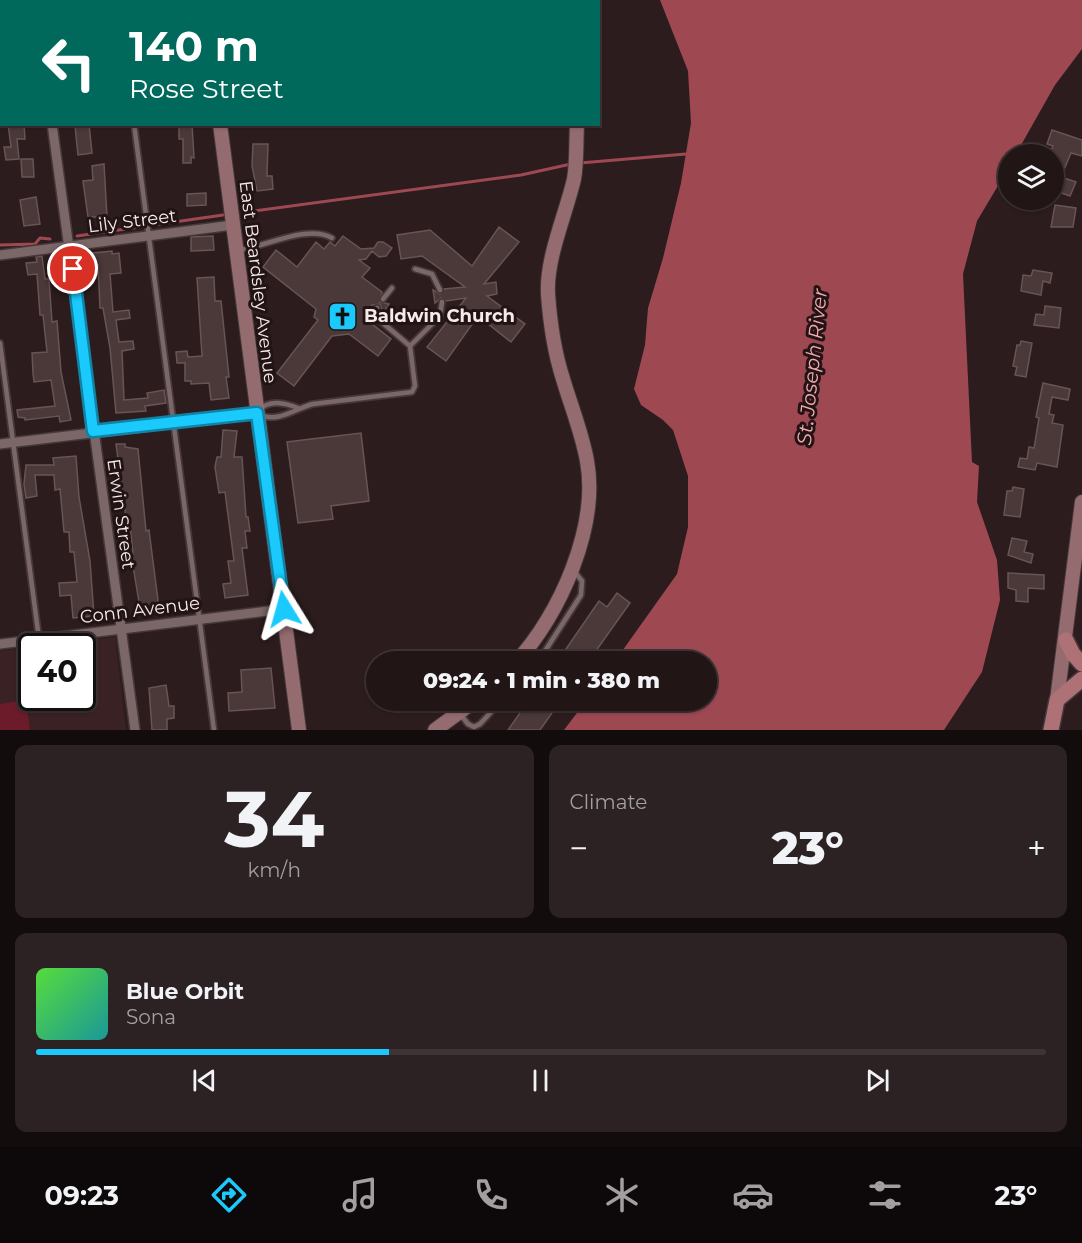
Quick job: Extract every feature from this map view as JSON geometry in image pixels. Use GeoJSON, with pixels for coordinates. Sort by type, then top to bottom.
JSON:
{"type":"FeatureCollection","features":[{"type":"Feature","properties":{"kind":"main road"},"geometry":{"type":"LineString","coordinates":[[1066,640],[1072,654],[1082,664]]}},
{"type":"Feature","properties":{"kind":"main road"},"geometry":{"type":"LineString","coordinates":[[1051,730],[1058,700],[1082,679]]}},
{"type":"Feature","properties":{"kind":"street","name":"Erwin Street"},"geometry":{"type":"LineString","coordinates":[[52,126],[135,730]]}},
{"type":"Feature","properties":{"kind":"street","name":"East Beardsley Avenue"},"geometry":{"type":"LineString","coordinates":[[220,126],[299,730]]}},
{"type":"Feature","properties":{"kind":"street"},"geometry":{"type":"LineString","coordinates":[[524,651],[553,610],[572,569],[582,536],[588,497],[588,463],[562,377],[553,335],[548,291],[550,270],[574,176],[578,126]]}},
{"type":"Feature","properties":{"kind":"street","name":"Lily Street"},"geometry":{"type":"LineString","coordinates":[[0,255],[232,225]]}},
{"type":"Feature","properties":{"kind":"street"},"geometry":{"type":"LineString","coordinates":[[0,444],[173,421],[257,413]]}},
{"type":"Feature","properties":{"kind":"street"},"geometry":{"type":"LineString","coordinates":[[1058,700],[1082,502]]}},
{"type":"Feature","properties":{"kind":"street","name":"Conn Avenue"},"geometry":{"type":"LineString","coordinates":[[88,633],[284,609]]}},
{"type":"Feature","properties":{"kind":"street","name":"Conn Avenue"},"geometry":{"type":"LineString","coordinates":[[0,644],[18,642]]}},
{"type":"Feature","properties":{"kind":"street"},"geometry":{"type":"LineString","coordinates":[[435,730],[463,711]]}},
{"type":"Feature","properties":{"kind":"lane"},"geometry":{"type":"LineString","coordinates":[[134,126],[214,730]]}},
{"type":"Feature","properties":{"kind":"lane"},"geometry":{"type":"LineString","coordinates":[[236,251],[260,247],[274,240],[313,234],[325,234],[332,238]]}},
{"type":"Feature","properties":{"kind":"lane"},"geometry":{"type":"LineString","coordinates":[[415,270],[432,274],[440,290]]}},
{"type":"Feature","properties":{"kind":"lane"},"geometry":{"type":"LineString","coordinates":[[383,299],[392,288]]}},
{"type":"Feature","properties":{"kind":"lane"},"geometry":{"type":"LineString","coordinates":[[410,346],[440,316],[442,302]]}},
{"type":"Feature","properties":{"kind":"lane"},"geometry":{"type":"LineString","coordinates":[[298,408],[284,402],[264,405],[257,413],[266,418],[284,416],[298,408],[412,392],[416,386],[410,346],[378,318],[374,313],[376,308]]}},
{"type":"Feature","properties":{"kind":"lane"},"geometry":{"type":"LineString","coordinates":[[0,343],[38,633]]}},
{"type":"Feature","properties":{"kind":"lane"},"geometry":{"type":"LineString","coordinates":[[545,651],[581,595],[582,581],[572,569]]}},
{"type":"Feature","properties":{"kind":"lane"},"geometry":{"type":"LineString","coordinates":[[460,714],[468,724],[474,727],[491,711]]}},
{"type":"Feature","properties":{"kind":"shaded area"},"geometry":{"type":"Polygon","coordinates":[[[115,637],[126,730],[0,730],[0,651],[18,649],[18,711],[96,711],[96,639],[115,637]]]}},
{"type":"Feature","properties":{"kind":"shaded area"},"geometry":{"type":"Polygon","coordinates":[[[18,701],[18,711],[27,711],[30,730],[0,730],[0,704],[18,701]]]}},
{"type":"Feature","properties":{"kind":"water","name":"St. Joseph River"},"geometry":{"type":"Polygon","coordinates":[[[660,0],[1082,0],[1082,49],[1055,85],[1022,144],[998,144],[998,186],[977,221],[963,274],[972,462],[979,466],[977,502],[997,560],[1000,600],[982,672],[944,730],[564,730],[578,711],[717,711],[717,651],[622,651],[677,574],[688,527],[688,476],[673,430],[641,405],[634,389],[645,345],[648,308],[681,183],[691,123],[688,71],[660,0]]]}},
{"type":"Feature","properties":{"kind":"building"},"geometry":{"type":"Polygon","coordinates":[[[8,126],[24,126],[25,139],[17,139],[19,159],[6,160],[4,147],[11,147],[8,126]]]}},
{"type":"Feature","properties":{"kind":"building"},"geometry":{"type":"Polygon","coordinates":[[[75,126],[89,126],[92,153],[78,155],[75,126]]]}},
{"type":"Feature","properties":{"kind":"building"},"geometry":{"type":"Polygon","coordinates":[[[179,126],[192,126],[194,158],[191,157],[191,163],[183,163],[183,139],[179,139],[179,126]]]}},
{"type":"Feature","properties":{"kind":"building"},"geometry":{"type":"Polygon","coordinates":[[[1052,130],[1082,140],[1082,156],[1071,153],[1064,170],[1064,144],[1047,144],[1052,130]]]}},
{"type":"Feature","properties":{"kind":"building"},"geometry":{"type":"Polygon","coordinates":[[[253,144],[268,144],[267,176],[272,176],[273,189],[257,191],[252,166],[253,144]]]}},
{"type":"Feature","properties":{"kind":"building"},"geometry":{"type":"Polygon","coordinates":[[[21,159],[33,159],[34,177],[22,177],[21,159]]]}},
{"type":"Feature","properties":{"kind":"building"},"geometry":{"type":"Polygon","coordinates":[[[104,164],[107,217],[88,217],[83,181],[93,180],[92,166],[104,164]]]}},
{"type":"Feature","properties":{"kind":"building"},"geometry":{"type":"Polygon","coordinates":[[[1064,178],[1076,182],[1070,196],[1064,194],[1064,178]]]}},
{"type":"Feature","properties":{"kind":"building"},"geometry":{"type":"Polygon","coordinates":[[[206,193],[206,205],[187,206],[187,194],[206,193]]]}},
{"type":"Feature","properties":{"kind":"building"},"geometry":{"type":"Polygon","coordinates":[[[36,197],[40,224],[24,226],[20,200],[36,197]]]}},
{"type":"Feature","properties":{"kind":"building"},"geometry":{"type":"Polygon","coordinates":[[[1064,206],[1076,208],[1073,227],[1051,227],[1054,210],[1064,210],[1064,206]]]}},
{"type":"Feature","properties":{"kind":"building"},"geometry":{"type":"Polygon","coordinates":[[[499,227],[519,242],[484,284],[496,282],[497,294],[487,296],[525,324],[511,342],[478,316],[446,361],[427,347],[466,298],[446,301],[441,298],[435,303],[433,290],[440,294],[444,289],[465,287],[422,256],[401,259],[397,235],[430,230],[472,266],[499,227]]]}},
{"type":"Feature","properties":{"kind":"building"},"geometry":{"type":"Polygon","coordinates":[[[213,236],[214,250],[191,251],[191,237],[213,236]]]}},
{"type":"Feature","properties":{"kind":"building"},"geometry":{"type":"Polygon","coordinates":[[[343,236],[361,249],[374,248],[378,242],[383,242],[392,248],[386,256],[379,257],[372,251],[366,259],[359,260],[370,268],[362,277],[382,292],[380,302],[389,304],[383,313],[380,304],[372,305],[363,317],[391,339],[378,356],[349,334],[332,336],[294,386],[277,373],[318,320],[314,317],[316,309],[263,267],[276,250],[297,267],[316,242],[324,249],[330,242],[335,246],[343,236]]]}},
{"type":"Feature","properties":{"kind":"building"},"geometry":{"type":"Polygon","coordinates":[[[112,251],[112,254],[119,253],[121,273],[110,274],[113,312],[129,310],[130,318],[116,320],[119,342],[133,341],[134,349],[122,351],[124,400],[148,398],[147,393],[164,390],[166,403],[145,406],[146,411],[116,413],[110,348],[103,308],[100,308],[98,265],[94,266],[93,253],[112,251]]]}},
{"type":"Feature","properties":{"kind":"building"},"geometry":{"type":"Polygon","coordinates":[[[42,256],[45,279],[49,279],[52,322],[57,321],[61,372],[71,420],[60,422],[59,416],[25,420],[25,418],[18,417],[17,410],[55,406],[51,380],[34,382],[33,373],[32,353],[47,352],[43,315],[40,315],[37,274],[28,275],[26,263],[37,262],[36,257],[42,256]]]}},
{"type":"Feature","properties":{"kind":"building"},"geometry":{"type":"Polygon","coordinates":[[[1033,270],[1052,273],[1050,283],[1043,281],[1041,295],[1021,291],[1023,275],[1031,276],[1033,270]]]}},
{"type":"Feature","properties":{"kind":"building"},"geometry":{"type":"Polygon","coordinates":[[[214,277],[215,301],[221,301],[229,398],[211,400],[209,383],[191,384],[191,381],[185,381],[185,363],[177,363],[176,352],[187,351],[188,357],[202,356],[197,278],[214,277]]]}},
{"type":"Feature","properties":{"kind":"building"},"geometry":{"type":"Polygon","coordinates":[[[1045,306],[1061,308],[1059,328],[1034,325],[1036,314],[1044,315],[1045,306]]]}},
{"type":"Feature","properties":{"kind":"building"},"geometry":{"type":"Polygon","coordinates":[[[1021,341],[1032,343],[1026,377],[1015,375],[1017,367],[1013,366],[1017,345],[1020,345],[1021,341]]]}},
{"type":"Feature","properties":{"kind":"building"},"geometry":{"type":"Polygon","coordinates":[[[1043,383],[1070,389],[1068,400],[1052,397],[1049,414],[1054,415],[1052,423],[1063,425],[1057,467],[1037,463],[1035,470],[1018,467],[1020,458],[1027,459],[1029,447],[1034,448],[1039,418],[1036,417],[1043,383]]]}},
{"type":"Feature","properties":{"kind":"building"},"geometry":{"type":"Polygon","coordinates":[[[223,430],[237,431],[234,457],[242,457],[246,517],[248,517],[250,531],[245,531],[247,548],[242,548],[248,595],[225,598],[223,584],[231,583],[228,561],[234,561],[225,492],[219,493],[215,467],[217,457],[221,457],[223,430]]]}},
{"type":"Feature","properties":{"kind":"building"},"geometry":{"type":"Polygon","coordinates":[[[361,433],[369,501],[331,506],[333,519],[298,523],[287,442],[361,433]]]}},
{"type":"Feature","properties":{"kind":"building"},"geometry":{"type":"Polygon","coordinates":[[[116,444],[125,444],[125,447],[138,449],[146,531],[149,530],[159,608],[138,611],[137,603],[139,602],[131,554],[133,554],[130,525],[127,525],[116,444]]]}},
{"type":"Feature","properties":{"kind":"building"},"geometry":{"type":"Polygon","coordinates":[[[76,456],[79,497],[90,561],[94,616],[73,618],[71,595],[60,596],[59,583],[77,582],[74,552],[70,552],[69,532],[64,532],[60,489],[55,490],[54,475],[35,475],[37,496],[26,498],[24,484],[26,465],[54,465],[53,458],[76,456]]]}},
{"type":"Feature","properties":{"kind":"building"},"geometry":{"type":"Polygon","coordinates":[[[1013,487],[1024,489],[1020,517],[1004,515],[1007,491],[1012,491],[1013,487]]]}},
{"type":"Feature","properties":{"kind":"building"},"geometry":{"type":"Polygon","coordinates":[[[1012,538],[1027,541],[1024,552],[1033,554],[1031,563],[1008,555],[1012,538]]]}},
{"type":"Feature","properties":{"kind":"building"},"geometry":{"type":"Polygon","coordinates":[[[1008,573],[1044,575],[1044,589],[1028,588],[1028,602],[1016,601],[1016,590],[1008,588],[1008,573]]]}},
{"type":"Feature","properties":{"kind":"building"},"geometry":{"type":"Polygon","coordinates":[[[617,593],[630,603],[596,651],[565,651],[599,601],[607,607],[617,593]]]}},
{"type":"Feature","properties":{"kind":"building"},"geometry":{"type":"Polygon","coordinates":[[[271,668],[275,708],[229,711],[228,693],[242,692],[241,670],[271,668]]]}},
{"type":"Feature","properties":{"kind":"building"},"geometry":{"type":"Polygon","coordinates":[[[166,685],[169,706],[174,706],[174,718],[167,719],[167,730],[152,730],[149,688],[166,685]]]}},
{"type":"Feature","properties":{"kind":"building"},"geometry":{"type":"Polygon","coordinates":[[[521,711],[553,711],[540,730],[508,730],[521,711]]]}},
{"type":"Feature","properties":{"kind":"waterway"},"geometry":{"type":"LineString","coordinates":[[580,163],[686,154]]}},
{"type":"Feature","properties":{"kind":"waterway"},"geometry":{"type":"LineString","coordinates":[[246,212],[521,175],[571,164]]}},
{"type":"Feature","properties":{"kind":"waterway"},"geometry":{"type":"LineString","coordinates":[[77,236],[223,215]]}},
{"type":"Feature","properties":{"kind":"waterway"},"geometry":{"type":"LineString","coordinates":[[0,245],[35,244],[40,238],[50,239]]}},
{"type":"Feature","properties":{"kind":"place","name":"Baldwin Church"},"geometry":{"type":"Point","coordinates":[343,316]}},
{"type":"Feature","properties":{"kind":"route"},"geometry":{"type":"LineString","coordinates":[[73,269],[93,431],[257,413],[284,609]]}}]}
